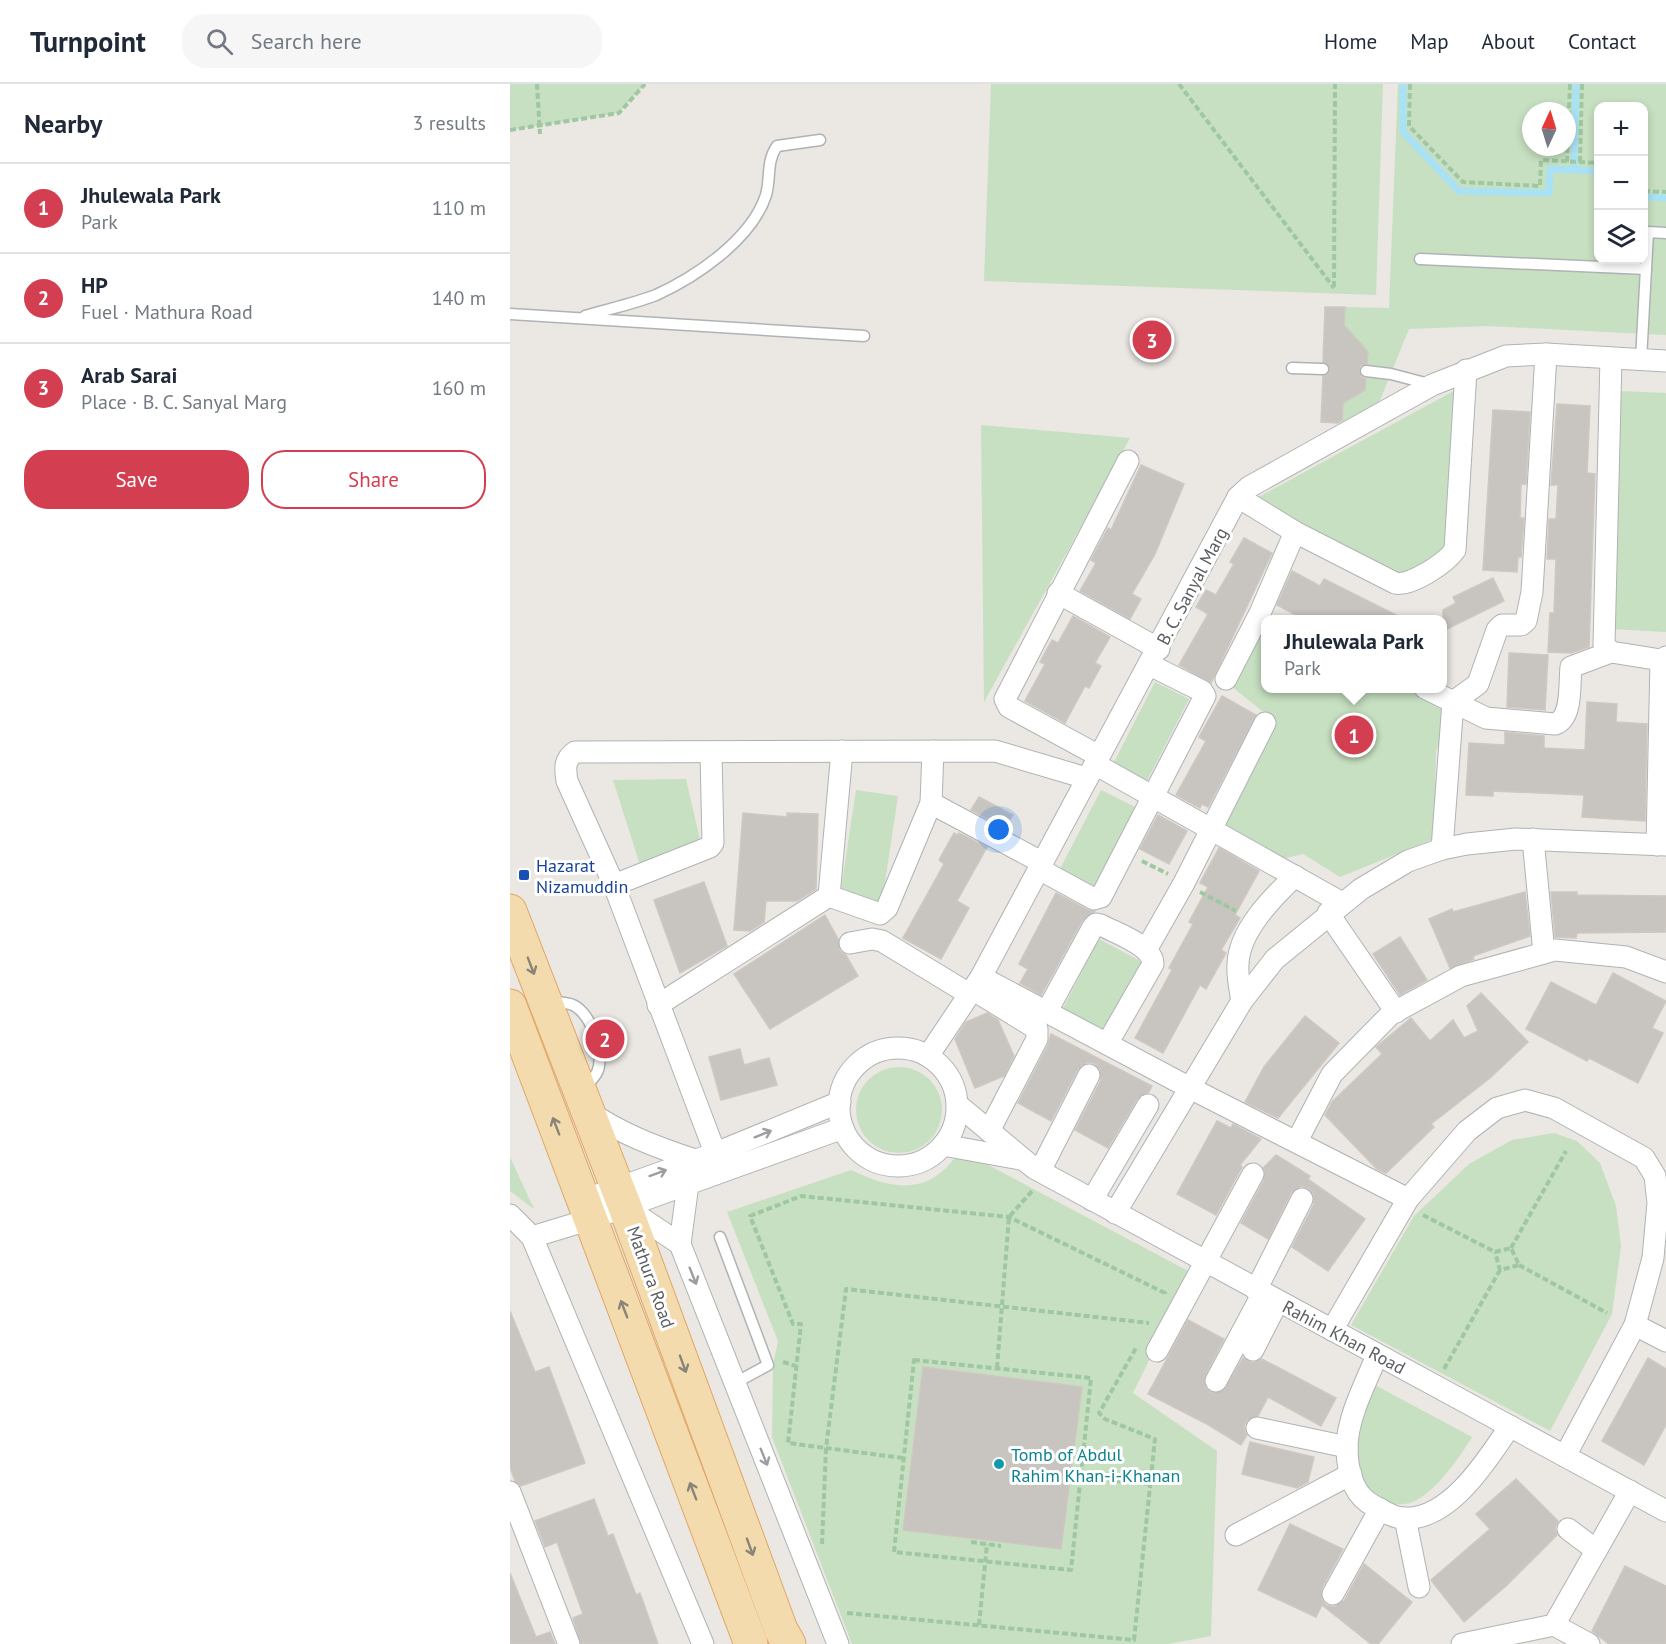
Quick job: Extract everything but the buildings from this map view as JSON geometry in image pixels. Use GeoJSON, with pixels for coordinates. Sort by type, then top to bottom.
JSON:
{"type":"FeatureCollection","features":[{"type":"Feature","properties":{"kind":"main road","name":"Mathura Road"},"geometry":{"type":"LineString","coordinates":[[510,911],[621,1198],[781,1630],[789,1644]]}},
{"type":"Feature","properties":{"kind":"main road","name":"Mathura Road"},"geometry":{"type":"LineString","coordinates":[[510,1006],[751,1644]]}},
{"type":"Feature","properties":{"kind":"street","name":"B. C. Sanyal Marg"},"geometry":{"type":"LineString","coordinates":[[928,1056],[974,986],[1041,866],[1238,497],[1249,487],[1432,385],[1506,356],[1546,354],[1666,361]]}},
{"type":"Feature","properties":{"kind":"street"},"geometry":{"type":"LineString","coordinates":[[1442,849],[1454,702],[1478,684],[1497,630],[1502,625],[1521,625],[1526,621],[1532,585],[1546,354]]}},
{"type":"Feature","properties":{"kind":"street"},"geometry":{"type":"LineString","coordinates":[[1611,358],[1602,636],[1604,645],[1611,652]]}},
{"type":"Feature","properties":{"kind":"street"},"geometry":{"type":"LineString","coordinates":[[1238,497],[1295,532],[1403,585],[1453,554],[1466,370]]}},
{"type":"Feature","properties":{"kind":"street"},"geometry":{"type":"LineString","coordinates":[[1128,461],[1007,694],[1006,704],[1093,766],[1152,796],[1294,876],[1335,908],[1396,1011]]}},
{"type":"Feature","properties":{"kind":"street"},"geometry":{"type":"LineString","coordinates":[[1267,615],[1295,532]]}},
{"type":"Feature","properties":{"kind":"street"},"geometry":{"type":"LineString","coordinates":[[931,803],[1094,899],[1099,898],[1205,696],[1202,691],[1154,657],[1058,593]]}},
{"type":"Feature","properties":{"kind":"street"},"geometry":{"type":"LineString","coordinates":[[1226,679],[1261,625]]}},
{"type":"Feature","properties":{"kind":"street"},"geometry":{"type":"LineString","coordinates":[[1115,1213],[1242,1001],[1275,959],[1335,908],[1408,861],[1442,849],[1477,843],[1533,839],[1662,845],[1664,658],[1611,652],[1571,667],[1567,714],[1565,719],[1555,724],[1486,718],[1435,693]]}},
{"type":"Feature","properties":{"kind":"street"},"geometry":{"type":"LineString","coordinates":[[1146,950],[1213,830],[1265,723]]}},
{"type":"Feature","properties":{"kind":"street"},"geometry":{"type":"LineString","coordinates":[[829,896],[842,751]]}},
{"type":"Feature","properties":{"kind":"street"},"geometry":{"type":"LineString","coordinates":[[829,896],[880,914],[884,912],[931,803],[933,751]]}},
{"type":"Feature","properties":{"kind":"street"},"geometry":{"type":"LineString","coordinates":[[719,1162],[614,885],[567,781],[566,762],[569,756],[575,752],[995,751],[1093,766]]}},
{"type":"Feature","properties":{"kind":"street"},"geometry":{"type":"LineString","coordinates":[[614,885],[710,847],[713,843],[711,753]]}},
{"type":"Feature","properties":{"kind":"street"},"geometry":{"type":"LineString","coordinates":[[1533,839],[1544,953]]}},
{"type":"Feature","properties":{"kind":"street"},"geometry":{"type":"LineString","coordinates":[[1242,1001],[1238,976],[1240,953],[1265,905],[1294,876]]}},
{"type":"Feature","properties":{"kind":"street"},"geometry":{"type":"LineString","coordinates":[[658,1005],[829,896]]}},
{"type":"Feature","properties":{"kind":"street"},"geometry":{"type":"LineString","coordinates":[[1047,1011],[1096,924],[1146,950],[1153,964],[1107,1044]]}},
{"type":"Feature","properties":{"kind":"street"},"geometry":{"type":"LineString","coordinates":[[850,943],[872,939],[882,940],[974,986],[1047,1011],[1190,1088],[1408,1199]]}},
{"type":"Feature","properties":{"kind":"street"},"geometry":{"type":"LineString","coordinates":[[1296,1141],[1332,1074],[1396,1011],[1461,976],[1555,950],[1626,957],[1666,972]]}},
{"type":"Feature","properties":{"kind":"street"},"geometry":{"type":"LineString","coordinates":[[974,986],[1037,1029],[1037,1039],[988,1131]]}},
{"type":"Feature","properties":{"kind":"street"},"geometry":{"type":"LineString","coordinates":[[893,1048],[912,1049],[928,1056],[944,1069],[954,1086],[958,1105],[955,1125],[943,1145],[934,1154],[918,1163],[900,1166],[882,1164],[865,1156],[852,1143],[843,1128],[840,1102],[848,1076],[860,1062],[876,1052],[893,1048]]}},
{"type":"Feature","properties":{"kind":"street"},"geometry":{"type":"LineString","coordinates":[[1033,1166],[1089,1075]]}},
{"type":"Feature","properties":{"kind":"street"},"geometry":{"type":"LineString","coordinates":[[583,1100],[609,1125],[646,1144],[695,1160],[719,1162],[843,1128]]}},
{"type":"Feature","properties":{"kind":"street"},"geometry":{"type":"LineString","coordinates":[[1332,1330],[1408,1199],[1467,1131],[1497,1108],[1525,1100],[1554,1108],[1644,1158],[1654,1176],[1658,1203],[1653,1258],[1635,1325],[1565,1456]]}},
{"type":"Feature","properties":{"kind":"street"},"geometry":{"type":"LineString","coordinates":[[532,1237],[587,1210],[621,1198],[687,1184],[719,1162],[840,1102]]}},
{"type":"Feature","properties":{"kind":"street","name":"Rahim Khan Road"},"geometry":{"type":"LineString","coordinates":[[958,1105],[1033,1166],[1092,1200],[1666,1511]]}},
{"type":"Feature","properties":{"kind":"street"},"geometry":{"type":"LineString","coordinates":[[1092,1200],[1143,1113],[1161,1135]]}},
{"type":"Feature","properties":{"kind":"street","name":"Rahim Khan Road"},"geometry":{"type":"LineString","coordinates":[[943,1145],[1033,1166]]}},
{"type":"Feature","properties":{"kind":"street"},"geometry":{"type":"LineString","coordinates":[[621,1198],[695,1160]]}},
{"type":"Feature","properties":{"kind":"street"},"geometry":{"type":"LineString","coordinates":[[1147,1343],[1206,1262],[1253,1174]]}},
{"type":"Feature","properties":{"kind":"street"},"geometry":{"type":"LineString","coordinates":[[687,1184],[680,1244],[838,1644]]}},
{"type":"Feature","properties":{"kind":"street"},"geometry":{"type":"LineString","coordinates":[[621,1198],[680,1244]]}},
{"type":"Feature","properties":{"kind":"street"},"geometry":{"type":"LineString","coordinates":[[1252,1350],[1266,1295],[1302,1199]]}},
{"type":"Feature","properties":{"kind":"street"},"geometry":{"type":"LineString","coordinates":[[510,1215],[532,1237],[703,1644]]}},
{"type":"Feature","properties":{"kind":"street"},"geometry":{"type":"LineString","coordinates":[[1216,1381],[1266,1295]]}},
{"type":"Feature","properties":{"kind":"street"},"geometry":{"type":"LineString","coordinates":[[1635,1325],[1666,1341]]}},
{"type":"Feature","properties":{"kind":"street"},"geometry":{"type":"LineString","coordinates":[[1377,1355],[1356,1408],[1348,1442],[1351,1474],[1359,1495],[1380,1509],[1405,1518],[1418,1518],[1446,1503],[1479,1472],[1510,1426]]}},
{"type":"Feature","properties":{"kind":"street"},"geometry":{"type":"LineString","coordinates":[[1264,1424],[1348,1442]]}},
{"type":"Feature","properties":{"kind":"street"},"geometry":{"type":"LineString","coordinates":[[1236,1534],[1351,1474]]}},
{"type":"Feature","properties":{"kind":"street"},"geometry":{"type":"LineString","coordinates":[[1554,1625],[1630,1491]]}},
{"type":"Feature","properties":{"kind":"street"},"geometry":{"type":"LineString","coordinates":[[510,1492],[569,1644]]}},
{"type":"Feature","properties":{"kind":"street"},"geometry":{"type":"LineString","coordinates":[[1333,1594],[1380,1509]]}},
{"type":"Feature","properties":{"kind":"street"},"geometry":{"type":"LineString","coordinates":[[1405,1518],[1419,1587]]}},
{"type":"Feature","properties":{"kind":"street"},"geometry":{"type":"LineString","coordinates":[[1568,1529],[1596,1550]]}},
{"type":"Feature","properties":{"kind":"street"},"geometry":{"type":"LineString","coordinates":[[1462,1644],[1554,1625],[1589,1644]]}},
{"type":"Feature","properties":{"kind":"lane"},"geometry":{"type":"LineString","coordinates":[[576,319],[655,295],[702,269],[725,252],[747,229],[766,194],[770,156],[777,146],[820,140]]}},
{"type":"Feature","properties":{"kind":"lane"},"geometry":{"type":"LineString","coordinates":[[1641,360],[1648,232],[1666,233]]}},
{"type":"Feature","properties":{"kind":"lane"},"geometry":{"type":"LineString","coordinates":[[1420,259],[1646,269]]}},
{"type":"Feature","properties":{"kind":"lane"},"geometry":{"type":"LineString","coordinates":[[510,314],[864,336]]}},
{"type":"Feature","properties":{"kind":"lane"},"geometry":{"type":"LineString","coordinates":[[1292,368],[1323,369]]}},
{"type":"Feature","properties":{"kind":"lane"},"geometry":{"type":"LineString","coordinates":[[1366,371],[1390,374],[1432,385]]}},
{"type":"Feature","properties":{"kind":"lane"},"geometry":{"type":"LineString","coordinates":[[720,1237],[768,1365],[735,1383]]}},
{"type":"Feature","properties":{"kind":"path"},"geometry":{"type":"LineString","coordinates":[[537,84],[540,134]]}},
{"type":"Feature","properties":{"kind":"path"},"geometry":{"type":"LineString","coordinates":[[510,130],[619,113],[645,84]]}},
{"type":"Feature","properties":{"kind":"path"},"geometry":{"type":"LineString","coordinates":[[1179,84],[1334,288],[1335,84]]}},
{"type":"Feature","properties":{"kind":"path"},"geometry":{"type":"LineString","coordinates":[[1410,84],[1409,126],[1463,182],[1540,186],[1541,160],[1594,163]]}},
{"type":"Feature","properties":{"kind":"path"},"geometry":{"type":"LineString","coordinates":[[1567,162],[1569,84]]}},
{"type":"Feature","properties":{"kind":"path"},"geometry":{"type":"LineString","coordinates":[[1580,162],[1582,84]]}},
{"type":"Feature","properties":{"kind":"path"},"geometry":{"type":"LineString","coordinates":[[1648,191],[1666,192]]}},
{"type":"Feature","properties":{"kind":"path"},"geometry":{"type":"LineString","coordinates":[[1423,1215],[1495,1252],[1511,1248],[1566,1151]]}},
{"type":"Feature","properties":{"kind":"path"},"geometry":{"type":"LineString","coordinates":[[997,1368],[1009,1217],[1033,1189],[1033,1166]]}},
{"type":"Feature","properties":{"kind":"path"},"geometry":{"type":"LineString","coordinates":[[903,1458],[788,1443],[801,1324],[793,1324],[750,1216],[801,1196],[1009,1217],[1165,1293],[1160,1303]]}},
{"type":"Feature","properties":{"kind":"path"},"geometry":{"type":"LineString","coordinates":[[1511,1248],[1519,1265],[1607,1313]]}},
{"type":"Feature","properties":{"kind":"path"},"geometry":{"type":"LineString","coordinates":[[1444,1369],[1500,1270],[1495,1252]]}},
{"type":"Feature","properties":{"kind":"path"},"geometry":{"type":"LineString","coordinates":[[1500,1270],[1519,1265]]}},
{"type":"Feature","properties":{"kind":"path"},"geometry":{"type":"LineString","coordinates":[[822,1555],[826,1448],[846,1289],[1151,1324]]}},
{"type":"Feature","properties":{"kind":"path"},"geometry":{"type":"LineString","coordinates":[[842,1612],[1134,1640],[1155,1439],[1105,1419],[1099,1413],[1147,1343],[1156,1313]]}},
{"type":"Feature","properties":{"kind":"path"},"geometry":{"type":"LineString","coordinates":[[914,1360],[997,1368],[1091,1378],[1071,1570],[894,1552],[914,1360]]}},
{"type":"Feature","properties":{"kind":"path"},"geometry":{"type":"LineString","coordinates":[[1081,1478],[1150,1484]]}},
{"type":"Feature","properties":{"kind":"path"},"geometry":{"type":"LineString","coordinates":[[971,1542],[1001,1546]]}},
{"type":"Feature","properties":{"kind":"path"},"geometry":{"type":"LineString","coordinates":[[979,1625],[987,1544]]}},
{"type":"Feature","properties":{"kind":"green space"},"geometry":{"type":"Polygon","coordinates":[[[510,84],[645,84],[619,113],[510,130],[510,84]]]}},
{"type":"Feature","properties":{"kind":"green space"},"geometry":{"type":"Polygon","coordinates":[[[991,84],[1383,84],[1376,295],[984,281],[991,84]]]}},
{"type":"Feature","properties":{"kind":"green space"},"geometry":{"type":"Polygon","coordinates":[[[1398,84],[1666,84],[1666,335],[1488,326],[1409,329],[1376,410],[1342,423],[1343,403],[1365,390],[1368,352],[1344,325],[1345,307],[1389,308],[1398,84]]]}},
{"type":"Feature","properties":{"kind":"green space"},"geometry":{"type":"Polygon","coordinates":[[[1461,387],[1450,547],[1401,581],[1255,499],[1461,387]]]}},
{"type":"Feature","properties":{"kind":"green space"},"geometry":{"type":"Polygon","coordinates":[[[1621,391],[1666,393],[1666,632],[1611,629],[1621,391]]]}},
{"type":"Feature","properties":{"kind":"green space"},"geometry":{"type":"Polygon","coordinates":[[[981,425],[1130,438],[984,702],[981,425]]]}},
{"type":"Feature","properties":{"kind":"green space"},"geometry":{"type":"Polygon","coordinates":[[[1261,632],[1261,693],[1417,693],[1456,710],[1436,751],[1434,839],[1340,877],[1303,854],[1273,861],[1224,831],[1222,814],[1271,718],[1231,686],[1261,632]]]}},
{"type":"Feature","properties":{"kind":"green space"},"geometry":{"type":"Polygon","coordinates":[[[1155,682],[1189,699],[1147,781],[1113,764],[1155,682]]]}},
{"type":"Feature","properties":{"kind":"green space"},"geometry":{"type":"Polygon","coordinates":[[[686,779],[701,844],[641,868],[613,780],[686,779]]]}},
{"type":"Feature","properties":{"kind":"green space"},"geometry":{"type":"Polygon","coordinates":[[[856,790],[898,796],[882,902],[840,896],[856,790]]]}},
{"type":"Feature","properties":{"kind":"green space"},"geometry":{"type":"Polygon","coordinates":[[[1101,790],[1135,807],[1093,889],[1059,871],[1101,790]]]}},
{"type":"Feature","properties":{"kind":"green space"},"geometry":{"type":"Polygon","coordinates":[[[1099,939],[1144,963],[1106,1034],[1062,1010],[1099,939]]]}},
{"type":"Feature","properties":{"kind":"green space"},"geometry":{"type":"Polygon","coordinates":[[[899,1067],[916,1070],[930,1079],[939,1093],[942,1110],[939,1127],[930,1141],[916,1150],[899,1153],[882,1150],[868,1141],[859,1127],[856,1110],[859,1093],[868,1079],[882,1070],[899,1067]]]}},
{"type":"Feature","properties":{"kind":"green space"},"geometry":{"type":"Polygon","coordinates":[[[1554,1133],[1577,1141],[1600,1163],[1616,1206],[1621,1246],[1612,1314],[1550,1431],[1351,1325],[1414,1216],[1469,1164],[1512,1140],[1554,1133]]]}},
{"type":"Feature","properties":{"kind":"green space"},"geometry":{"type":"Polygon","coordinates":[[[960,1150],[1192,1273],[1133,1393],[1217,1451],[1211,1636],[1168,1644],[852,1644],[772,1437],[773,1365],[778,1341],[727,1212],[851,1170],[897,1185],[924,1182],[949,1165],[960,1150]]]}},
{"type":"Feature","properties":{"kind":"green space"},"geometry":{"type":"Polygon","coordinates":[[[510,1157],[534,1209],[510,1191],[510,1157]]]}},
{"type":"Feature","properties":{"kind":"green space"},"geometry":{"type":"Polygon","coordinates":[[[1373,1384],[1472,1437],[1443,1477],[1415,1501],[1396,1504],[1369,1496],[1356,1459],[1356,1436],[1373,1384]]]}},
{"type":"Feature","properties":{"kind":"waterway"},"geometry":{"type":"LineString","coordinates":[[1403,84],[1403,132],[1459,191],[1549,193],[1550,169],[1594,171]]}},
{"type":"Feature","properties":{"kind":"waterway"},"geometry":{"type":"LineString","coordinates":[[1574,170],[1576,84]]}},
{"type":"Feature","properties":{"kind":"waterway"},"geometry":{"type":"LineString","coordinates":[[1648,197],[1666,198]]}},
{"type":"Feature","properties":{"kind":"place","name":"Arab Sarai"},"geometry":{"type":"Point","coordinates":[1152,340]}},
{"type":"Feature","properties":{"kind":"place","name":"Jhulewala Park"},"geometry":{"type":"Point","coordinates":[1354,735]}},
{"type":"Feature","properties":{"kind":"place","name":"Hazarat Nizamuddin"},"geometry":{"type":"Point","coordinates":[524,875]}},
{"type":"Feature","properties":{"kind":"place","name":"HP"},"geometry":{"type":"Point","coordinates":[605,1039]}},
{"type":"Feature","properties":{"kind":"place","name":"Tomb of Abdul Rahim Khan-i-Khanan"},"geometry":{"type":"Point","coordinates":[999,1464]}}]}
